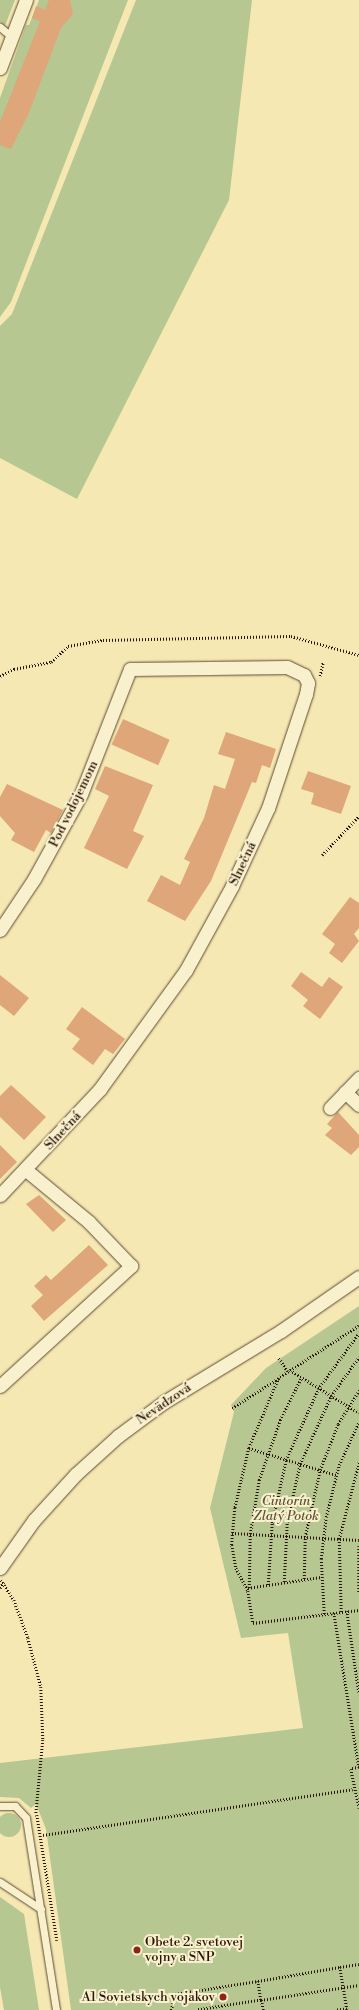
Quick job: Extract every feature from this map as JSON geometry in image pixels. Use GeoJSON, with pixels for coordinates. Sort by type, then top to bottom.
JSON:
{"type":"FeatureCollection","features":[{"type":"Feature","properties":{"kind":"street"},"geometry":{"type":"LineString","coordinates":[[0,68],[26,0]]}},
{"type":"Feature","properties":{"kind":"street","name":"Slnečná"},"geometry":{"type":"LineString","coordinates":[[0,1195],[26,1170],[124,1060],[193,957],[232,886],[268,808],[308,683],[298,670],[287,667],[130,669]]}},
{"type":"Feature","properties":{"kind":"street","name":"Pod vodojemom"},"geometry":{"type":"LineString","coordinates":[[0,930],[38,873],[80,794],[130,669]]}},
{"type":"Feature","properties":{"kind":"street"},"geometry":{"type":"LineString","coordinates":[[330,1108],[359,1078]]}},
{"type":"Feature","properties":{"kind":"street"},"geometry":{"type":"LineString","coordinates":[[345,1092],[359,1105]]}},
{"type":"Feature","properties":{"kind":"street"},"geometry":{"type":"LineString","coordinates":[[0,1386],[130,1266],[89,1222],[26,1170]]}},
{"type":"Feature","properties":{"kind":"street","name":"Nevädzová"},"geometry":{"type":"LineString","coordinates":[[0,1568],[40,1514],[76,1474],[118,1436],[164,1402],[281,1331],[359,1278]]}},
{"type":"Feature","properties":{"kind":"lane"},"geometry":{"type":"LineString","coordinates":[[0,27],[12,37]]}},
{"type":"Feature","properties":{"kind":"lane"},"geometry":{"type":"LineString","coordinates":[[0,1806],[9,1805],[20,1809],[30,1834],[56,2010]]}},
{"type":"Feature","properties":{"kind":"lane"},"geometry":{"type":"LineString","coordinates":[[0,1882],[41,1908]]}},
{"type":"Feature","properties":{"kind":"path"},"geometry":{"type":"LineString","coordinates":[[0,676],[14,669],[50,662],[68,646],[103,640],[291,636],[359,655]]}},
{"type":"Feature","properties":{"kind":"path"},"geometry":{"type":"LineString","coordinates":[[319,680],[323,662]]}},
{"type":"Feature","properties":{"kind":"path"},"geometry":{"type":"LineString","coordinates":[[322,855],[359,816]]}},
{"type":"Feature","properties":{"kind":"path"},"geometry":{"type":"LineString","coordinates":[[232,1408],[359,1326]]}},
{"type":"Feature","properties":{"kind":"path"},"geometry":{"type":"LineString","coordinates":[[268,1585],[270,1535],[286,1460],[318,1389],[359,1333]]}},
{"type":"Feature","properties":{"kind":"path"},"geometry":{"type":"LineString","coordinates":[[284,1582],[285,1536],[300,1464],[331,1396],[359,1357]]}},
{"type":"Feature","properties":{"kind":"path"},"geometry":{"type":"LineString","coordinates":[[279,1358],[289,1371],[359,1413]]}},
{"type":"Feature","properties":{"kind":"path"},"geometry":{"type":"LineString","coordinates":[[247,1588],[236,1568],[232,1533],[249,1448],[279,1378]]}},
{"type":"Feature","properties":{"kind":"path"},"geometry":{"type":"LineString","coordinates":[[301,1378],[267,1454],[250,1534],[247,1588],[253,1623],[359,1610]]}},
{"type":"Feature","properties":{"kind":"path"},"geometry":{"type":"LineString","coordinates":[[304,1580],[305,1537],[320,1470],[348,1406],[359,1390]]}},
{"type":"Feature","properties":{"kind":"path"},"geometry":{"type":"LineString","coordinates":[[324,1614],[321,1577],[322,1538],[336,1475],[359,1422]]}},
{"type":"Feature","properties":{"kind":"path"},"geometry":{"type":"LineString","coordinates":[[249,1448],[336,1475]]}},
{"type":"Feature","properties":{"kind":"path"},"geometry":{"type":"LineString","coordinates":[[341,1612],[339,1539],[359,1462]]}},
{"type":"Feature","properties":{"kind":"path"},"geometry":{"type":"LineString","coordinates":[[232,1533],[359,1540]]}},
{"type":"Feature","properties":{"kind":"path"},"geometry":{"type":"LineString","coordinates":[[359,1546],[359,1593]]}},
{"type":"Feature","properties":{"kind":"path"},"geometry":{"type":"LineString","coordinates":[[247,1588],[321,1577]]}},
{"type":"Feature","properties":{"kind":"path"},"geometry":{"type":"LineString","coordinates":[[3,1583],[14,1600],[28,1638],[41,1687],[43,1740],[37,1812],[30,1834]]}},
{"type":"Feature","properties":{"kind":"path"},"geometry":{"type":"LineString","coordinates":[[347,1611],[359,1692]]}},
{"type":"Feature","properties":{"kind":"path"},"geometry":{"type":"LineString","coordinates":[[334,1613],[359,1767],[351,1768],[356,1808],[359,1808]]}},
{"type":"Feature","properties":{"kind":"path"},"geometry":{"type":"LineString","coordinates":[[43,1835],[353,1789]]}},
{"type":"Feature","properties":{"kind":"path"},"geometry":{"type":"LineString","coordinates":[[37,1812],[43,1835],[59,1949]]}},
{"type":"Feature","properties":{"kind":"path"},"geometry":{"type":"LineString","coordinates":[[171,2010],[175,1994],[359,1964]]}},
{"type":"Feature","properties":{"kind":"path"},"geometry":{"type":"LineString","coordinates":[[337,2010],[347,2008],[340,1967]]}},
{"type":"Feature","properties":{"kind":"path"},"geometry":{"type":"LineString","coordinates":[[258,1981],[263,2010]]}},
{"type":"Feature","properties":{"kind":"path"},"geometry":{"type":"LineString","coordinates":[[198,2010],[359,1985]]}},
{"type":"Feature","properties":{"kind":"green space"},"geometry":{"type":"Polygon","coordinates":[[[0,0],[15,0],[5,26],[0,22],[0,0]]]}},
{"type":"Feature","properties":{"kind":"green space"},"geometry":{"type":"Polygon","coordinates":[[[39,0],[128,0],[11,302],[0,317],[0,98],[26,25],[29,25],[39,0]]]}},
{"type":"Feature","properties":{"kind":"green space"},"geometry":{"type":"Polygon","coordinates":[[[136,0],[252,0],[229,200],[77,499],[0,458],[0,326],[12,314],[136,0]]]}},
{"type":"Feature","properties":{"kind":"green space","name":"Cintorín Zlatý Potok"},"geometry":{"type":"Polygon","coordinates":[[[359,1306],[359,2010],[71,2010],[46,1829],[36,1804],[31,1808],[19,1798],[0,1797],[0,1763],[303,1728],[288,1633],[241,1638],[210,1508],[234,1412],[231,1405],[266,1368],[359,1306]]]}},
{"type":"Feature","properties":{"kind":"green space"},"geometry":{"type":"Polygon","coordinates":[[[9,1813],[17,1817],[21,1825],[17,1833],[9,1837],[1,1833],[-3,1825],[1,1817],[9,1813]]]}},
{"type":"Feature","properties":{"kind":"green space"},"geometry":{"type":"Polygon","coordinates":[[[0,1897],[24,1914],[39,2010],[4,2010],[0,1987],[0,1897]]]}},
{"type":"Feature","properties":{"kind":"building"},"geometry":{"type":"Polygon","coordinates":[[[49,0],[70,0],[73,14],[61,28],[28,115],[11,149],[0,145],[0,122],[40,21],[32,18],[36,6],[45,10],[49,0]]]}},
{"type":"Feature","properties":{"kind":"building"},"geometry":{"type":"Polygon","coordinates":[[[123,719],[170,740],[158,765],[112,745],[123,719]]]}},
{"type":"Feature","properties":{"kind":"building"},"geometry":{"type":"Polygon","coordinates":[[[226,732],[276,749],[270,768],[262,765],[256,783],[252,782],[211,881],[185,921],[147,901],[161,875],[180,885],[190,862],[184,859],[204,818],[214,785],[225,789],[235,759],[218,754],[226,732]]]}},
{"type":"Feature","properties":{"kind":"building"},"geometry":{"type":"Polygon","coordinates":[[[105,766],[153,785],[133,831],[144,836],[127,869],[84,848],[109,796],[95,789],[105,766]]]}},
{"type":"Feature","properties":{"kind":"building"},"geometry":{"type":"Polygon","coordinates":[[[308,771],[351,786],[341,814],[311,804],[314,793],[301,789],[308,771]]]}},
{"type":"Feature","properties":{"kind":"building"},"geometry":{"type":"Polygon","coordinates":[[[7,784],[63,810],[51,833],[46,830],[34,852],[11,840],[15,833],[0,816],[0,797],[7,784]]]}},
{"type":"Feature","properties":{"kind":"building"},"geometry":{"type":"Polygon","coordinates":[[[350,897],[359,903],[359,928],[354,934],[359,941],[342,963],[329,953],[335,944],[322,934],[350,897]]]}},
{"type":"Feature","properties":{"kind":"building"},"geometry":{"type":"Polygon","coordinates":[[[301,972],[322,987],[329,977],[343,987],[320,1019],[303,1006],[308,1000],[291,986],[301,972]]]}},
{"type":"Feature","properties":{"kind":"building"},"geometry":{"type":"Polygon","coordinates":[[[0,975],[29,998],[14,1016],[0,1005],[0,975]]]}},
{"type":"Feature","properties":{"kind":"building"},"geometry":{"type":"Polygon","coordinates":[[[82,1007],[125,1039],[113,1054],[105,1049],[93,1065],[72,1049],[80,1039],[66,1029],[82,1007]]]}},
{"type":"Feature","properties":{"kind":"building"},"geometry":{"type":"Polygon","coordinates":[[[11,1085],[46,1117],[24,1140],[0,1117],[0,1096],[11,1085]]]}},
{"type":"Feature","properties":{"kind":"building"},"geometry":{"type":"Polygon","coordinates":[[[338,1112],[359,1135],[359,1147],[351,1155],[325,1135],[332,1128],[327,1124],[338,1112]]]}},
{"type":"Feature","properties":{"kind":"building"},"geometry":{"type":"Polygon","coordinates":[[[0,1145],[17,1162],[0,1179],[0,1145]]]}},
{"type":"Feature","properties":{"kind":"building"},"geometry":{"type":"Polygon","coordinates":[[[39,1195],[66,1220],[53,1232],[26,1204],[39,1195]]]}},
{"type":"Feature","properties":{"kind":"building"},"geometry":{"type":"Polygon","coordinates":[[[89,1245],[108,1265],[44,1321],[31,1306],[43,1295],[34,1286],[46,1275],[51,1280],[89,1245]]]}},
{"type":"Feature","properties":{"kind":"place","name":"Obete 2. svetovej vojny a SNP"},"geometry":{"type":"Point","coordinates":[137,1950]}},
{"type":"Feature","properties":{"kind":"place","name":"A1 Sovietskych vojakov"},"geometry":{"type":"Point","coordinates":[223,1997]}}]}
